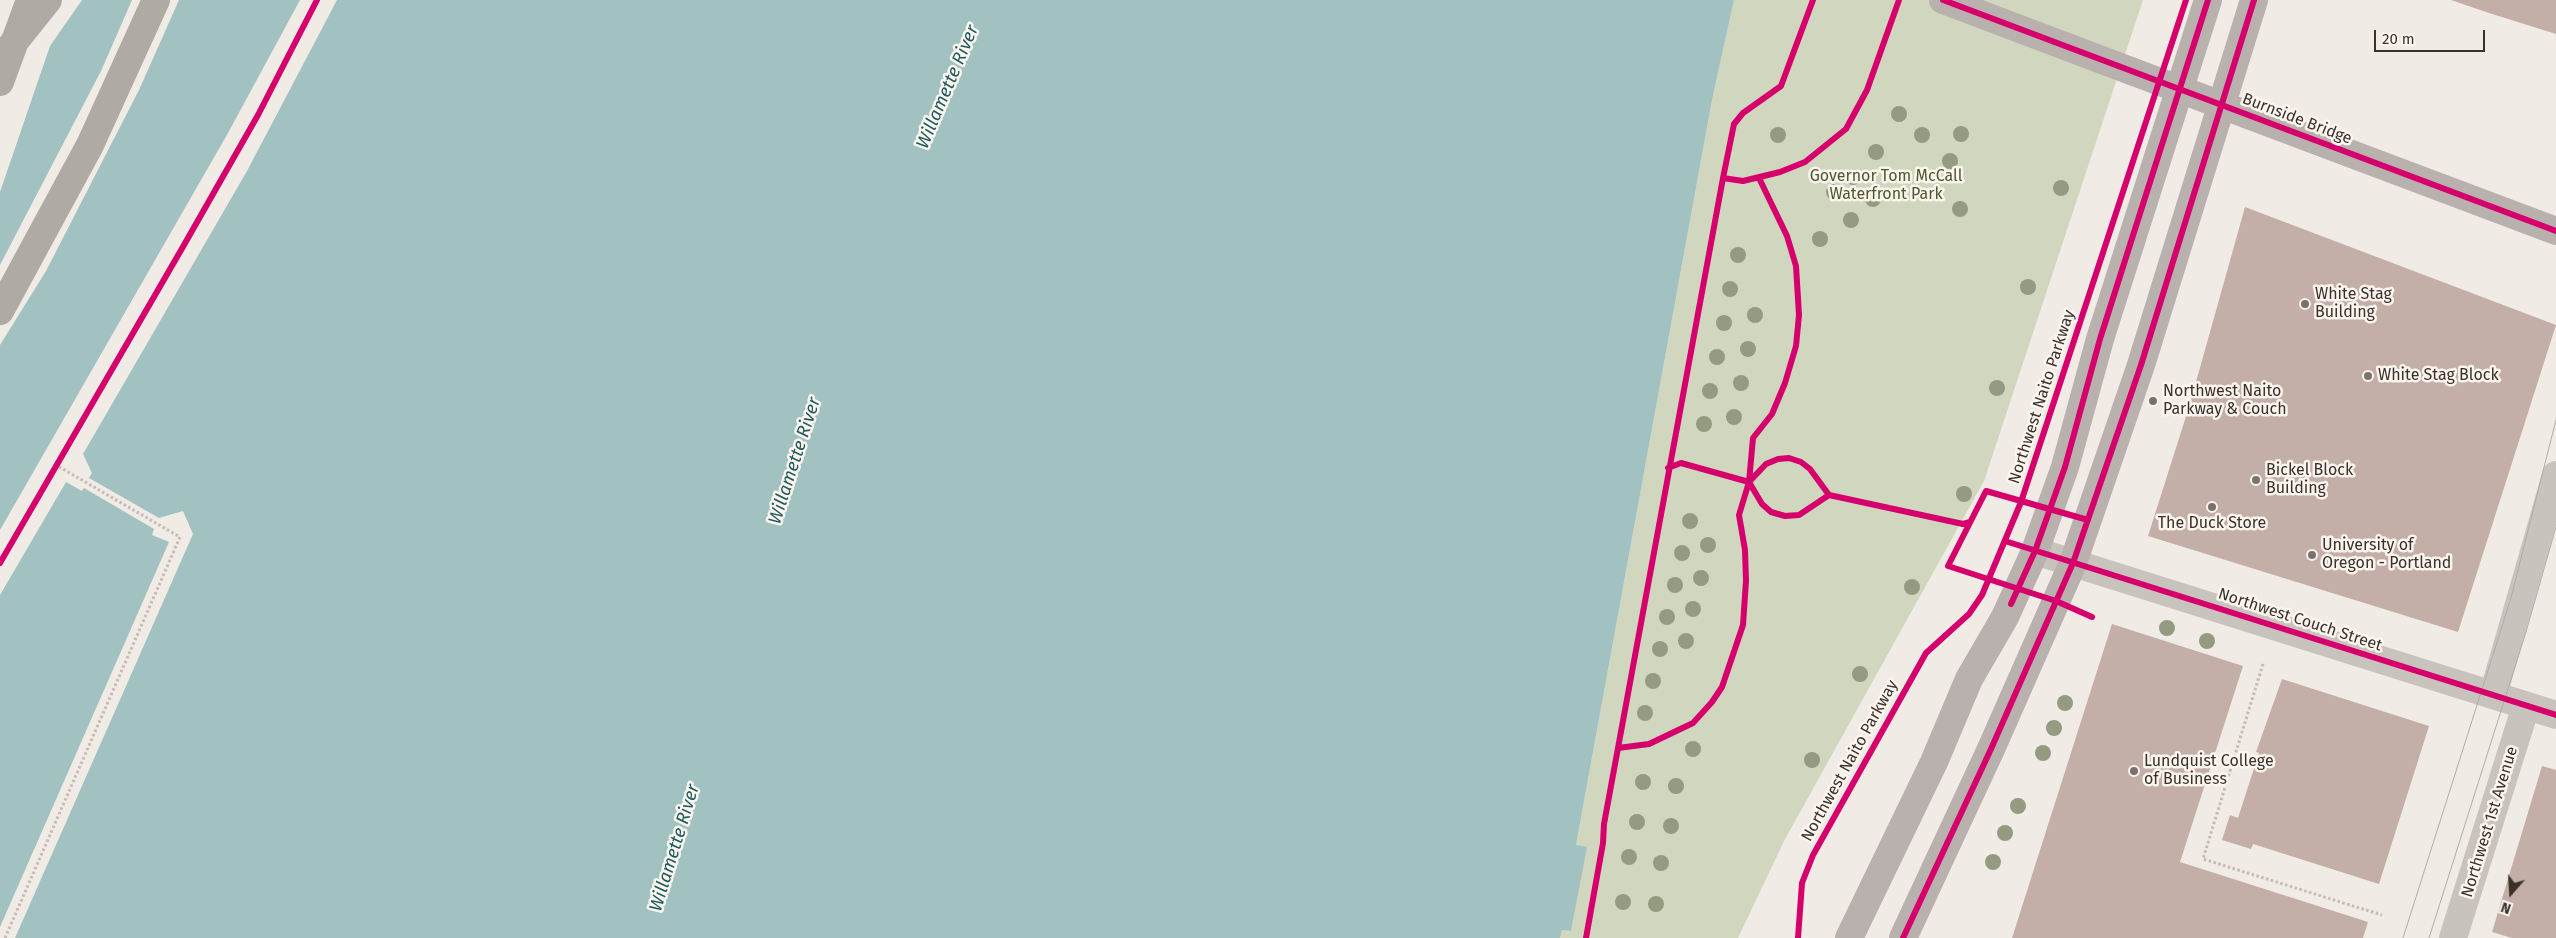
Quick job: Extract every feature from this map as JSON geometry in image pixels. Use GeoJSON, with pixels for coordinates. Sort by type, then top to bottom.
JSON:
{"type":"FeatureCollection","features":[{"type":"Feature","properties":{"kind":"highway"},"geometry":{"type":"LineString","coordinates":[[0,82],[30,0]]}},
{"type":"Feature","properties":{"kind":"highway"},"geometry":{"type":"LineString","coordinates":[[0,60],[48,0]]}},
{"type":"Feature","properties":{"kind":"highway"},"geometry":{"type":"LineString","coordinates":[[0,311],[90,145],[156,0]]}},
{"type":"Feature","properties":{"kind":"main road","name":"Burnside Bridge"},"geometry":{"type":"LineString","coordinates":[[1943,0],[2556,231]]}},
{"type":"Feature","properties":{"kind":"main road"},"geometry":{"type":"LineString","coordinates":[[1849,938],[1934,762],[1969,679],[2006,617],[2034,552],[2065,466],[2100,339],[2208,0]]}},
{"type":"Feature","properties":{"kind":"main road"},"geometry":{"type":"LineString","coordinates":[[1904,938],[1991,749],[2073,563],[2141,365],[2254,0]]}},
{"type":"Feature","properties":{"kind":"street"},"geometry":{"type":"LineString","coordinates":[[2492,695],[2556,475]]}},
{"type":"Feature","properties":{"kind":"street","name":"Northwest Couch Street"},"geometry":{"type":"LineString","coordinates":[[2034,552],[2556,715]]}},
{"type":"Feature","properties":{"kind":"street","name":"Northwest 1st Avenue"},"geometry":{"type":"LineString","coordinates":[[2453,938],[2526,706]]}},
{"type":"Feature","properties":{"kind":"path"},"geometry":{"type":"LineString","coordinates":[[5,938],[180,537],[56,465]]}},
{"type":"Feature","properties":{"kind":"path"},"geometry":{"type":"LineString","coordinates":[[2263,664],[2203,859],[2382,915]]}},
{"type":"Feature","properties":{"kind":"green space","name":"Governor Tom McCall Waterfront Park"},"geometry":{"type":"Polygon","coordinates":[[[1734,0],[2143,0],[1984,481],[1784,841],[1738,938],[1560,938],[1562,930],[1571,931],[1586,848],[1576,845],[1712,100],[1734,0]]]}},
{"type":"Feature","properties":{"kind":"water","name":"Willamette River"},"geometry":{"type":"Polygon","coordinates":[[[82,0],[1734,0],[1712,100],[1576,845],[1587,847],[1571,931],[1562,930],[1560,938],[0,938],[0,192],[50,46],[82,0]]]}},
{"type":"Feature","properties":{"kind":"pier"},"geometry":{"type":"Polygon","coordinates":[[[132,0],[179,0],[139,90],[46,271],[0,345],[0,265],[101,71],[132,0]]]}},
{"type":"Feature","properties":{"kind":"pier"},"geometry":{"type":"Polygon","coordinates":[[[300,0],[337,0],[247,171],[83,454],[92,473],[89,478],[159,518],[183,511],[193,534],[15,938],[0,938],[0,927],[169,542],[152,535],[154,529],[84,488],[82,491],[66,482],[0,595],[0,530],[228,133],[300,0]]]}},
{"type":"Feature","properties":{"kind":"building"},"geometry":{"type":"Polygon","coordinates":[[[2451,0],[2556,0],[2556,34],[2489,13],[2451,0]]]}},
{"type":"Feature","properties":{"kind":"building","name":"University of Oregon - Portland"},"geometry":{"type":"Polygon","coordinates":[[[2245,207],[2556,325],[2458,632],[2148,536],[2189,407],[2245,207]]]}},
{"type":"Feature","properties":{"kind":"building"},"geometry":{"type":"Polygon","coordinates":[[[2112,624],[2243,666],[2180,862],[2368,922],[2363,938],[2012,938],[2112,624]]]}},
{"type":"Feature","properties":{"kind":"building"},"geometry":{"type":"Polygon","coordinates":[[[2282,679],[2429,726],[2379,884],[2253,844],[2251,849],[2222,840],[2230,815],[2238,818],[2259,753],[2256,752],[2282,679]]]}},
{"type":"Feature","properties":{"kind":"building"},"geometry":{"type":"Polygon","coordinates":[[[2542,766],[2556,770],[2556,938],[2512,938],[2492,932],[2542,766]]]}},
{"type":"Feature","properties":{"kind":"tram line"},"geometry":{"type":"LineString","coordinates":[[2403,938],[2511,598],[2556,420]]}},
{"type":"Feature","properties":{"kind":"tram line"},"geometry":{"type":"LineString","coordinates":[[2429,938],[2526,632],[2556,527]]}},
{"type":"Feature","properties":{"kind":"cycle path"},"geometry":{"type":"LineString","coordinates":[[0,563],[258,115],[317,0]]}},
{"type":"Feature","properties":{"kind":"cycle path"},"geometry":{"type":"LineString","coordinates":[[1723,178],[1734,124],[1743,113],[1781,86],[1813,0]]}},
{"type":"Feature","properties":{"kind":"cycle path"},"geometry":{"type":"LineString","coordinates":[[1586,938],[1603,843],[1604,824],[1723,178],[1743,181],[1780,172],[1805,162],[1846,129],[1867,90],[1899,0]]}},
{"type":"Feature","properties":{"kind":"cycle path"},"geometry":{"type":"LineString","coordinates":[[1943,0],[2556,231]]}},
{"type":"Feature","properties":{"kind":"cycle path","name":"Northwest Naito Parkway"},"geometry":{"type":"LineString","coordinates":[[1798,938],[1802,883],[1813,855],[1926,653],[1969,614],[1982,595],[2021,502],[2186,0]]}},
{"type":"Feature","properties":{"kind":"cycle path"},"geometry":{"type":"LineString","coordinates":[[2011,604],[2035,551],[2065,467],[2100,339],[2208,0]]}},
{"type":"Feature","properties":{"kind":"cycle path"},"geometry":{"type":"LineString","coordinates":[[1903,938],[1991,749],[2073,563],[2141,365],[2254,0]]}},
{"type":"Feature","properties":{"kind":"cycle path"},"geometry":{"type":"LineString","coordinates":[[1618,748],[1649,744],[1693,723],[1712,702],[1722,687],[1743,625],[1746,581],[1745,550],[1739,515],[1749,482],[1753,438],[1772,414],[1785,383],[1796,346],[1799,315],[1796,266],[1787,236],[1759,178]]}},
{"type":"Feature","properties":{"kind":"cycle path"},"geometry":{"type":"LineString","coordinates":[[1668,468],[1681,463],[1749,482],[1766,464],[1778,459],[1789,458],[1801,462],[1810,469],[1829,495]]}},
{"type":"Feature","properties":{"kind":"cycle path"},"geometry":{"type":"LineString","coordinates":[[1749,482],[1762,504],[1771,512],[1785,516],[1799,515],[1829,495],[1963,524],[1970,522]]}},
{"type":"Feature","properties":{"kind":"cycle path"},"geometry":{"type":"LineString","coordinates":[[2088,520],[1986,491],[1948,566],[2056,601],[2092,617]]}},
{"type":"Feature","properties":{"kind":"cycle path"},"geometry":{"type":"LineString","coordinates":[[2005,541],[2556,715]]}},
{"type":"Feature","properties":{"kind":"place","name":"White Stag Building"},"geometry":{"type":"Point","coordinates":[2305,304]}},
{"type":"Feature","properties":{"kind":"place","name":"White Stag Block"},"geometry":{"type":"Point","coordinates":[2368,376]}},
{"type":"Feature","properties":{"kind":"place","name":"Northwest Naito Parkway & Couch"},"geometry":{"type":"Point","coordinates":[2153,401]}},
{"type":"Feature","properties":{"kind":"place","name":"Bickel Block Building"},"geometry":{"type":"Point","coordinates":[2256,480]}},
{"type":"Feature","properties":{"kind":"place","name":"The Duck Store"},"geometry":{"type":"Point","coordinates":[2212,507]}},
{"type":"Feature","properties":{"kind":"place","name":"University of Oregon - Portland"},"geometry":{"type":"Point","coordinates":[2312,555]}},
{"type":"Feature","properties":{"kind":"place","name":"Lundquist College of Business"},"geometry":{"type":"Point","coordinates":[2134,771]}}]}
